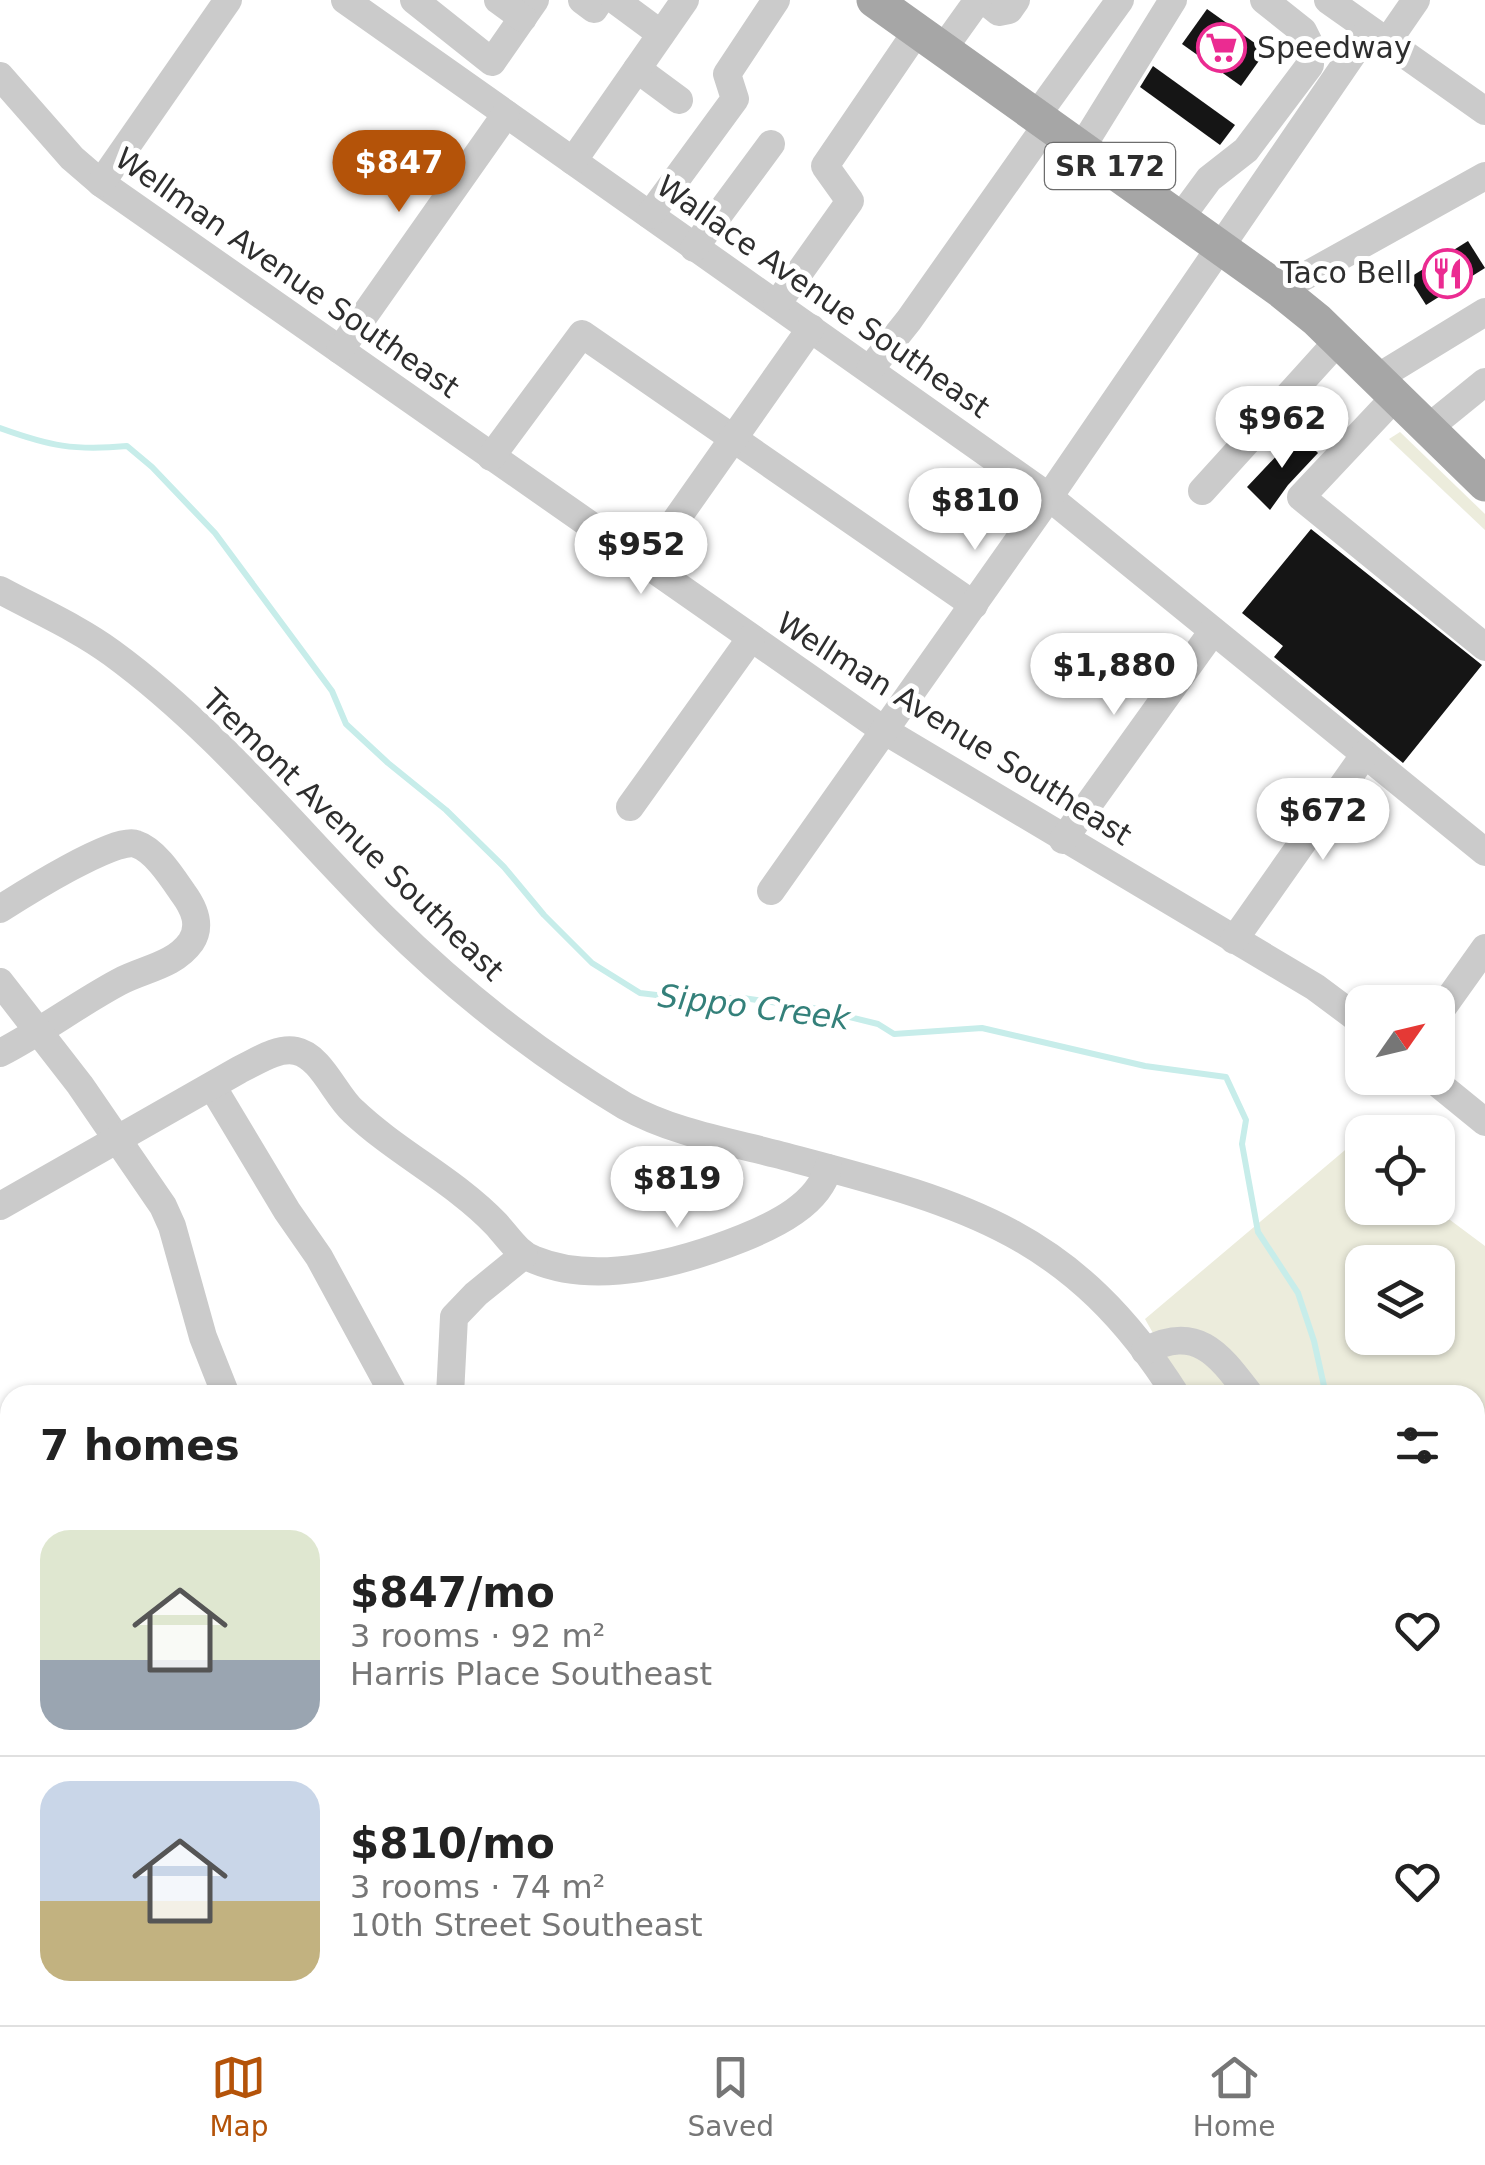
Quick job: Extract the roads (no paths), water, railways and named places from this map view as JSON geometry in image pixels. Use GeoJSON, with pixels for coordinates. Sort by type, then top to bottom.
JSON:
{"type":"FeatureCollection","features":[{"type":"Feature","properties":{"kind":"main road","name":"SR 172"},"geometry":{"type":"LineString","coordinates":[[874,0],[1280,290],[1485,484]]}},
{"type":"Feature","properties":{"kind":"street"},"geometry":{"type":"LineString","coordinates":[[101,183],[228,0]]}},
{"type":"Feature","properties":{"kind":"street","name":"Wallace Avenue Southeast"},"geometry":{"type":"LineString","coordinates":[[345,0],[1049,497],[1485,852]]}},
{"type":"Feature","properties":{"kind":"street"},"geometry":{"type":"LineString","coordinates":[[414,0],[492,62]]}},
{"type":"Feature","properties":{"kind":"street"},"geometry":{"type":"LineString","coordinates":[[474,90],[529,9],[498,0]]}},
{"type":"Feature","properties":{"kind":"street"},"geometry":{"type":"LineString","coordinates":[[582,0],[594,9],[600,0]]}},
{"type":"Feature","properties":{"kind":"street"},"geometry":{"type":"LineString","coordinates":[[615,0],[661,34]]}},
{"type":"Feature","properties":{"kind":"street"},"geometry":{"type":"LineString","coordinates":[[572,161],[684,0]]}},
{"type":"Feature","properties":{"kind":"street"},"geometry":{"type":"LineString","coordinates":[[650,216],[735,99],[728,74],[776,0]]}},
{"type":"Feature","properties":{"kind":"street"},"geometry":{"type":"LineString","coordinates":[[777,304],[850,200],[826,166],[930,40],[981,0],[999,12],[1008,10],[1016,0]]}},
{"type":"Feature","properties":{"kind":"street"},"geometry":{"type":"LineString","coordinates":[[870,369],[909,320],[1120,0]]}},
{"type":"Feature","properties":{"kind":"street"},"geometry":{"type":"LineString","coordinates":[[1082,147],[1174,0]]}},
{"type":"Feature","properties":{"kind":"street"},"geometry":{"type":"LineString","coordinates":[[1181,217],[1209,179],[1246,150],[1310,66],[1309,44],[1303,32],[1264,0]]}},
{"type":"Feature","properties":{"kind":"street"},"geometry":{"type":"LineString","coordinates":[[1328,0],[1485,111]]}},
{"type":"Feature","properties":{"kind":"street"},"geometry":{"type":"LineString","coordinates":[[771,891],[1276,167],[1378,36],[1416,0]]}},
{"type":"Feature","properties":{"kind":"street"},"geometry":{"type":"LineString","coordinates":[[1091,41],[1131,66]]}},
{"type":"Feature","properties":{"kind":"street"},"geometry":{"type":"LineString","coordinates":[[637,69],[679,100]]}},
{"type":"Feature","properties":{"kind":"street","name":"Wellman Avenue Southeast"},"geometry":{"type":"LineString","coordinates":[[0,76],[72,158],[101,183],[885,732],[1315,987],[1345,1009]]}},
{"type":"Feature","properties":{"kind":"street"},"geometry":{"type":"LineString","coordinates":[[340,350],[506,114]]}},
{"type":"Feature","properties":{"kind":"street"},"geometry":{"type":"LineString","coordinates":[[694,248],[771,144]]}},
{"type":"Feature","properties":{"kind":"street"},"geometry":{"type":"LineString","coordinates":[[1246,150],[1276,167]]}},
{"type":"Feature","properties":{"kind":"street"},"geometry":{"type":"LineString","coordinates":[[1280,290],[1485,176]]}},
{"type":"Feature","properties":{"kind":"street"},"geometry":{"type":"LineString","coordinates":[[1485,312],[1386,387],[1341,452],[1301,497],[1485,648]]}},
{"type":"Feature","properties":{"kind":"street"},"geometry":{"type":"LineString","coordinates":[[645,564],[811,328]]}},
{"type":"Feature","properties":{"kind":"street"},"geometry":{"type":"LineString","coordinates":[[491,457],[582,334],[974,604]]}},
{"type":"Feature","properties":{"kind":"street"},"geometry":{"type":"LineString","coordinates":[[1202,492],[1338,341]]}},
{"type":"Feature","properties":{"kind":"street"},"geometry":{"type":"LineString","coordinates":[[1427,428],[1485,382]]}},
{"type":"Feature","properties":{"kind":"street","name":"Tremont Avenue Southeast"},"geometry":{"type":"LineString","coordinates":[[0,590],[98,643],[140,674],[263,790],[387,921],[518,1037],[564,1069],[652,1119],[694,1134],[946,1202],[1036,1246],[1084,1283],[1146,1351],[1169,1385]]}},
{"type":"Feature","properties":{"kind":"street"},"geometry":{"type":"LineString","coordinates":[[1063,840],[1213,631]]}},
{"type":"Feature","properties":{"kind":"street"},"geometry":{"type":"LineString","coordinates":[[630,808],[750,638]]}},
{"type":"Feature","properties":{"kind":"street"},"geometry":{"type":"LineString","coordinates":[[1234,940],[1365,754]]}},
{"type":"Feature","properties":{"kind":"street"},"geometry":{"type":"LineString","coordinates":[[0,909],[101,851],[126,842],[136,843],[148,852],[194,910],[198,926],[180,955],[122,980],[40,1033],[0,1053]]}},
{"type":"Feature","properties":{"kind":"street"},"geometry":{"type":"LineString","coordinates":[[1455,995],[1480,966]]}},
{"type":"Feature","properties":{"kind":"street"},"geometry":{"type":"LineString","coordinates":[[0,982],[120,1139],[172,1226],[203,1337],[222,1385]]}},
{"type":"Feature","properties":{"kind":"street"},"geometry":{"type":"LineString","coordinates":[[0,1206],[265,1057],[294,1050],[315,1064],[354,1113],[465,1195],[524,1256],[540,1262],[627,1270],[683,1259],[763,1230],[791,1214],[816,1192],[828,1168]]}},
{"type":"Feature","properties":{"kind":"street"},"geometry":{"type":"LineString","coordinates":[[212,1086],[319,1257],[389,1385]]}},
{"type":"Feature","properties":{"kind":"street"},"geometry":{"type":"LineString","coordinates":[[1452,1095],[1485,1122]]}},
{"type":"Feature","properties":{"kind":"street"},"geometry":{"type":"LineString","coordinates":[[451,1385],[454,1318],[476,1294],[524,1256]]}},
{"type":"Feature","properties":{"kind":"street"},"geometry":{"type":"LineString","coordinates":[[1146,1351],[1164,1341],[1184,1339],[1203,1345],[1226,1362],[1243,1385]]}},
{"type":"Feature","properties":{"kind":"waterway","name":"Sippo Creek"},"geometry":{"type":"LineString","coordinates":[[0,428],[62,446],[127,446],[152,467],[215,533],[332,691],[346,724],[446,810],[592,963],[640,993],[681,998],[743,998],[813,1008],[878,1024],[894,1034],[982,1028],[1145,1066],[1226,1077],[1246,1120],[1242,1144],[1258,1232],[1298,1293],[1324,1385]]}},
{"type":"Feature","properties":{"kind":"place","name":"Speedway"},"geometry":{"type":"Point","coordinates":[1222,48]}},
{"type":"Feature","properties":{"kind":"place","name":"Taco Bell"},"geometry":{"type":"Point","coordinates":[1447,273]}}]}
